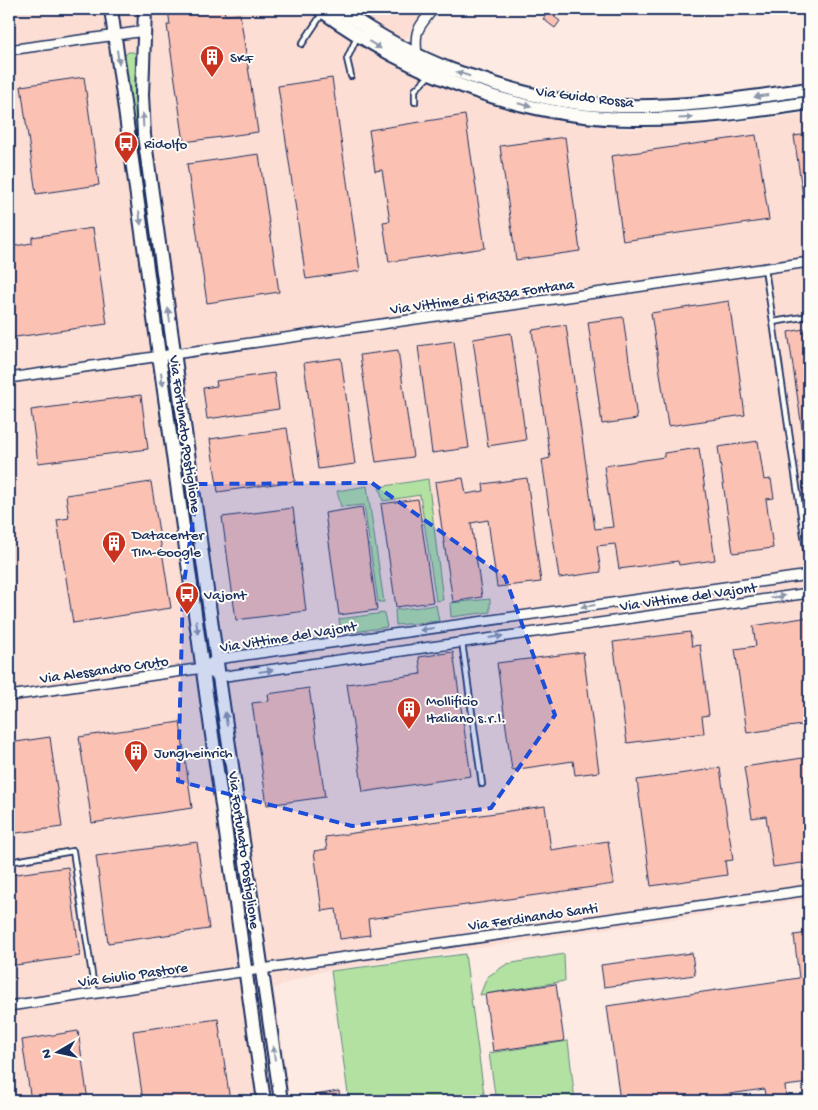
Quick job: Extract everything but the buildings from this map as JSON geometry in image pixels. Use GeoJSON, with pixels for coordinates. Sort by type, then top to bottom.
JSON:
{"type":"FeatureCollection","features":[{"type":"Feature","properties":{"kind":"street","name":"Via Fortunato Postiglione"},"geometry":{"type":"LineString","coordinates":[[111,9],[264,1101]]}},
{"type":"Feature","properties":{"kind":"street","name":"Via Fortunato Postiglione"},"geometry":{"type":"LineString","coordinates":[[145,9],[142,95],[147,160],[281,1101]]}},
{"type":"Feature","properties":{"kind":"street","name":"Via Guido Rossa"},"geometry":{"type":"LineString","coordinates":[[339,9],[393,43],[451,70],[523,93],[567,102],[604,106],[692,104],[809,89]]}},
{"type":"Feature","properties":{"kind":"street","name":"Via Guido Rossa"},"geometry":{"type":"LineString","coordinates":[[322,10],[388,53],[446,80],[520,104],[566,114],[602,118],[691,118],[744,113],[809,103]]}},
{"type":"Feature","properties":{"kind":"street"},"geometry":{"type":"LineString","coordinates":[[418,55],[417,31],[432,10]]}},
{"type":"Feature","properties":{"kind":"street"},"geometry":{"type":"LineString","coordinates":[[9,50],[144,31]]}},
{"type":"Feature","properties":{"kind":"street"},"geometry":{"type":"LineString","coordinates":[[132,163],[147,160]]}},
{"type":"Feature","properties":{"kind":"street","name":"Via Vittime di Piazza Fontana"},"geometry":{"type":"LineString","coordinates":[[9,378],[809,262]]}},
{"type":"Feature","properties":{"kind":"street","name":"Via Vittime del Vajont"},"geometry":{"type":"LineString","coordinates":[[809,575],[217,659],[203,668],[220,677],[809,592]]}},
{"type":"Feature","properties":{"kind":"street"},"geometry":{"type":"LineString","coordinates":[[711,589],[714,606]]}},
{"type":"Feature","properties":{"kind":"street"},"geometry":{"type":"LineString","coordinates":[[364,638],[367,656]]}},
{"type":"Feature","properties":{"kind":"street","name":"Via Alessandro Cruto"},"geometry":{"type":"LineString","coordinates":[[9,696],[203,668]]}},
{"type":"Feature","properties":{"kind":"street","name":"Via Ferdinando Santi"},"geometry":{"type":"LineString","coordinates":[[262,969],[809,890]]}},
{"type":"Feature","properties":{"kind":"street","name":"Via Giulio Pastore"},"geometry":{"type":"LineString","coordinates":[[9,1006],[262,969]]}},
{"type":"Feature","properties":{"kind":"lane"},"geometry":{"type":"LineString","coordinates":[[302,44],[322,10]]}},
{"type":"Feature","properties":{"kind":"lane"},"geometry":{"type":"LineString","coordinates":[[351,76],[346,59],[358,35]]}},
{"type":"Feature","properties":{"kind":"lane"},"geometry":{"type":"LineString","coordinates":[[415,102],[415,90],[432,74]]}},
{"type":"Feature","properties":{"kind":"lane"},"geometry":{"type":"LineString","coordinates":[[765,268],[806,531],[809,570]]}},
{"type":"Feature","properties":{"kind":"lane"},"geometry":{"type":"LineString","coordinates":[[773,322],[809,316]]}},
{"type":"Feature","properties":{"kind":"lane"},"geometry":{"type":"LineString","coordinates":[[182,523],[198,521]]}},
{"type":"Feature","properties":{"kind":"lane"},"geometry":{"type":"LineString","coordinates":[[462,642],[482,784]]}},
{"type":"Feature","properties":{"kind":"lane"},"geometry":{"type":"LineString","coordinates":[[228,846],[244,843]]}},
{"type":"Feature","properties":{"kind":"lane"},"geometry":{"type":"LineString","coordinates":[[9,862],[73,851],[95,994]]}},
{"type":"Feature","properties":{"kind":"highlighted area"},"geometry":{"type":"Polygon","coordinates":[[[372,483],[505,577],[555,715],[491,808],[352,826],[178,781],[183,590],[198,484],[372,483]]]}},
{"type":"Feature","properties":{"kind":"shaded area"},"geometry":{"type":"Polygon","coordinates":[[[9,9],[427,9],[388,62],[416,75],[502,105],[567,123],[627,129],[709,125],[809,113],[809,899],[317,972],[274,988],[290,1101],[11,1101],[9,1085],[9,9]]]}},
{"type":"Feature","properties":{"kind":"green space"},"geometry":{"type":"Polygon","coordinates":[[[128,52],[136,54],[136,115],[139,158],[137,158],[124,59],[128,52]]]}},
{"type":"Feature","properties":{"kind":"green space"},"geometry":{"type":"Polygon","coordinates":[[[428,479],[443,600],[436,601],[420,495],[383,501],[379,487],[428,479]]]}},
{"type":"Feature","properties":{"kind":"green space"},"geometry":{"type":"Polygon","coordinates":[[[367,486],[384,602],[378,602],[364,505],[341,507],[337,491],[367,486]]]}},
{"type":"Feature","properties":{"kind":"green space"},"geometry":{"type":"Polygon","coordinates":[[[490,599],[490,612],[451,617],[450,603],[490,599]]]}},
{"type":"Feature","properties":{"kind":"green space"},"geometry":{"type":"Polygon","coordinates":[[[436,605],[439,621],[396,625],[395,610],[436,605]]]}},
{"type":"Feature","properties":{"kind":"green space"},"geometry":{"type":"Polygon","coordinates":[[[384,613],[387,627],[341,634],[339,619],[384,613]]]}},
{"type":"Feature","properties":{"kind":"green space"},"geometry":{"type":"Polygon","coordinates":[[[465,954],[485,1101],[349,1101],[331,971],[465,954]]]}},
{"type":"Feature","properties":{"kind":"green space"},"geometry":{"type":"Polygon","coordinates":[[[564,954],[565,981],[480,995],[487,977],[507,964],[564,954]]]}},
{"type":"Feature","properties":{"kind":"green space"},"geometry":{"type":"Polygon","coordinates":[[[568,1041],[575,1101],[496,1101],[489,1053],[568,1041]]]}},
{"type":"Feature","properties":{"kind":"place","name":"SKF"},"geometry":{"type":"Point","coordinates":[212,78]}},
{"type":"Feature","properties":{"kind":"place","name":"Ridolfo"},"geometry":{"type":"Point","coordinates":[126,164]}},
{"type":"Feature","properties":{"kind":"place","name":"Datacenter TIM-Google"},"geometry":{"type":"Point","coordinates":[114,564]}},
{"type":"Feature","properties":{"kind":"place","name":"Vajont"},"geometry":{"type":"Point","coordinates":[187,615]}},
{"type":"Feature","properties":{"kind":"place","name":"Mollificio Italiano s.r.l."},"geometry":{"type":"Point","coordinates":[409,730]}},
{"type":"Feature","properties":{"kind":"place","name":"Jungheinrich"},"geometry":{"type":"Point","coordinates":[136,773]}}]}
